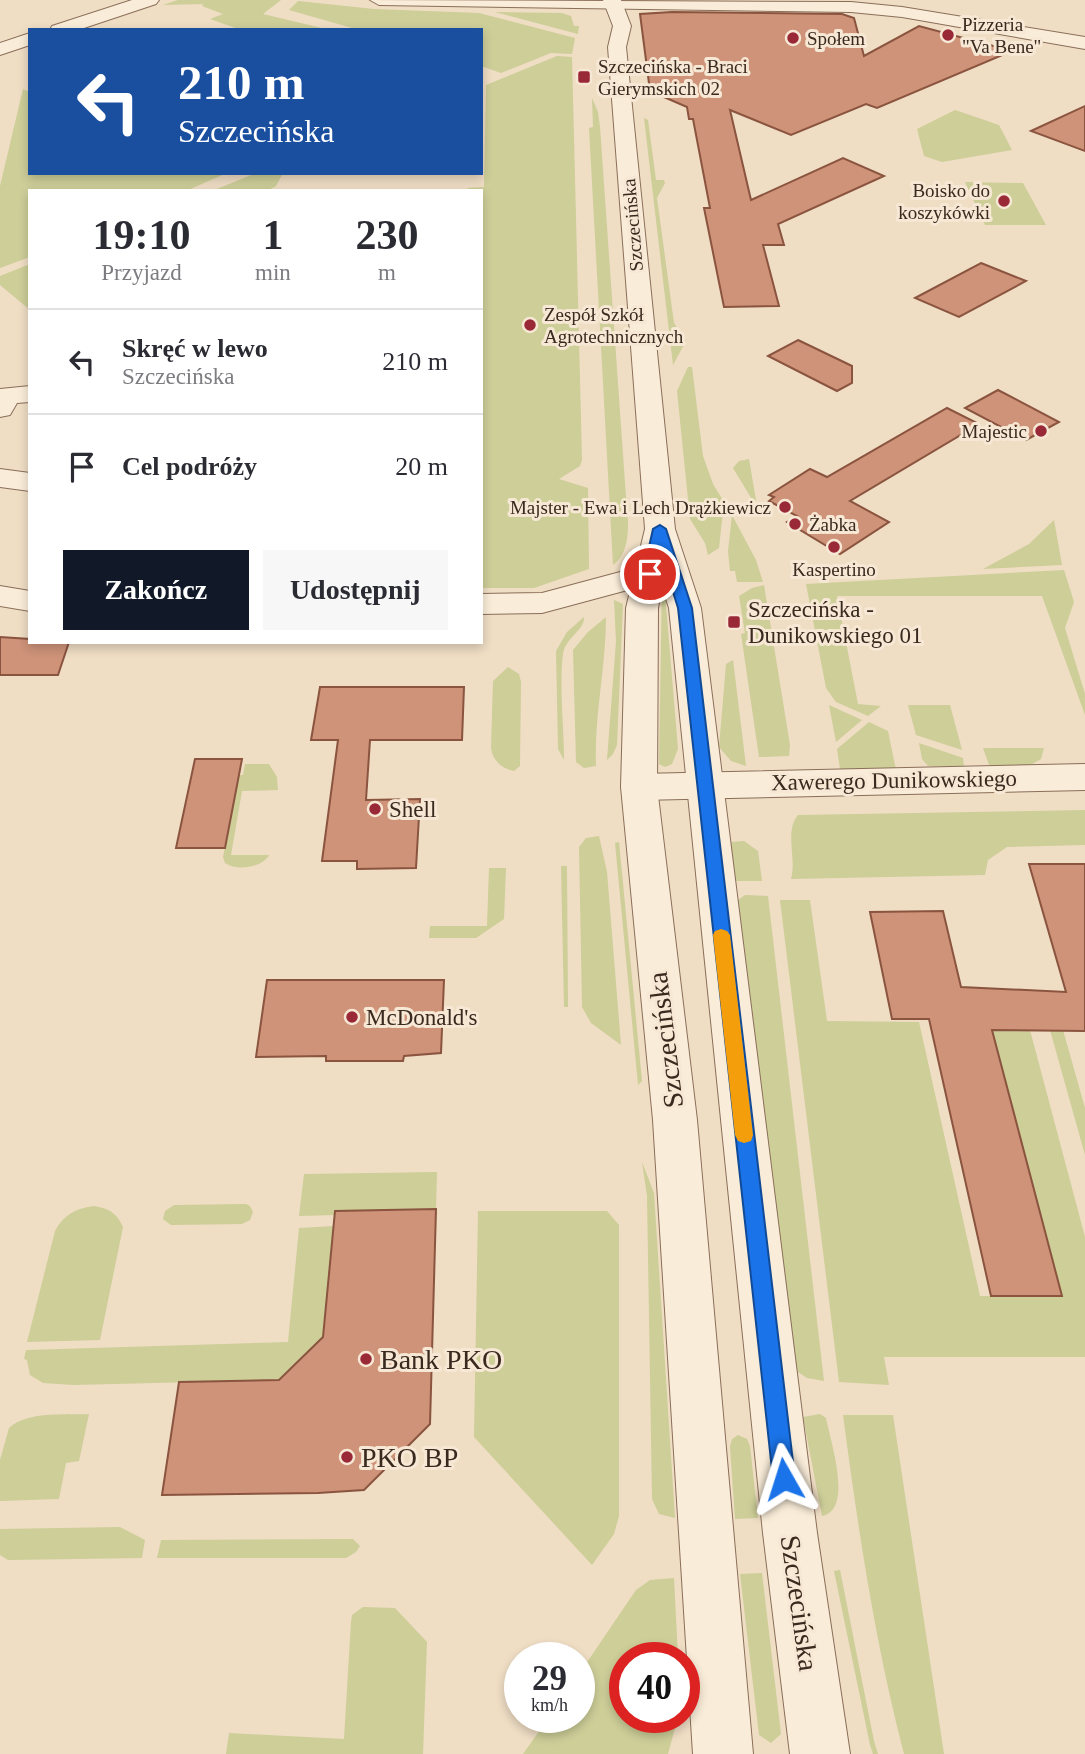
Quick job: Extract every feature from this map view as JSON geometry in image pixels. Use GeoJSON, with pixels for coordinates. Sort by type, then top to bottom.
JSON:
{"type":"FeatureCollection","features":[{"type":"Feature","properties":{"kind":"street"},"geometry":{"type":"LineString","coordinates":[[116,0],[143,2]]}},
{"type":"Feature","properties":{"kind":"street"},"geometry":{"type":"LineString","coordinates":[[379,0],[860,4],[1085,43]]}},
{"type":"Feature","properties":{"kind":"street"},"geometry":{"type":"LineString","coordinates":[[65,28],[143,2]]}},
{"type":"Feature","properties":{"kind":"street","name":"Szczecińska"},"geometry":{"type":"LineString","coordinates":[[612,2],[606,19],[607,36],[617,47],[660,529],[685,608],[790,1533],[820,1754]]}},
{"type":"Feature","properties":{"kind":"street"},"geometry":{"type":"LineString","coordinates":[[0,49],[28,40]]}},
{"type":"Feature","properties":{"kind":"street"},"geometry":{"type":"LineString","coordinates":[[0,409],[7,394],[28,394]]}},
{"type":"Feature","properties":{"kind":"street"},"geometry":{"type":"LineString","coordinates":[[0,478],[28,482]]}},
{"type":"Feature","properties":{"kind":"street","name":"Szczecińska"},"geometry":{"type":"LineString","coordinates":[[660,529],[642,608],[639,788],[675,1120],[723,1754]]}},
{"type":"Feature","properties":{"kind":"street"},"geometry":{"type":"LineString","coordinates":[[483,604],[542,603],[650,574]]}},
{"type":"Feature","properties":{"kind":"street"},"geometry":{"type":"LineString","coordinates":[[0,596],[28,601]]}},
{"type":"Feature","properties":{"kind":"street","name":"Xawerego Dunikowskiego"},"geometry":{"type":"LineString","coordinates":[[704,784],[1085,776]]}},
{"type":"Feature","properties":{"kind":"street"},"geometry":{"type":"LineString","coordinates":[[639,788],[704,784]]}},
{"type":"Feature","properties":{"kind":"green space"},"geometry":{"type":"Polygon","coordinates":[[[178,0],[281,0],[263,14],[322,28],[235,28],[210,19],[223,14],[202,6],[203,4],[163,5],[178,0]]]}},
{"type":"Feature","properties":{"kind":"green space"},"geometry":{"type":"Polygon","coordinates":[[[298,1],[374,9],[479,13],[575,38],[572,54],[551,53],[501,73],[483,67],[483,28],[352,28],[289,10],[298,1]]]}},
{"type":"Feature","properties":{"kind":"green space"},"geometry":{"type":"Polygon","coordinates":[[[495,12],[562,13],[571,16],[574,26],[579,26],[578,34],[495,12]]]}},
{"type":"Feature","properties":{"kind":"green space","name":"Zespół Szkół Agrotechnicznych"},"geometry":{"type":"Polygon","coordinates":[[[557,56],[572,57],[582,460],[580,466],[559,479],[588,488],[589,569],[534,588],[483,588],[483,189],[468,189],[484,187],[486,85],[557,56]]]}},
{"type":"Feature","properties":{"kind":"green space"},"geometry":{"type":"Polygon","coordinates":[[[23,89],[28,91],[28,175],[222,175],[191,189],[28,189],[28,258],[0,268],[0,186],[23,89]]]}},
{"type":"Feature","properties":{"kind":"green space"},"geometry":{"type":"Polygon","coordinates":[[[592,98],[600,127],[628,515],[625,549],[613,565],[589,128],[593,127],[592,98]]]}},
{"type":"Feature","properties":{"kind":"green space"},"geometry":{"type":"Polygon","coordinates":[[[955,110],[999,125],[1012,150],[942,162],[924,156],[917,129],[955,110]]]}},
{"type":"Feature","properties":{"kind":"green space"},"geometry":{"type":"Polygon","coordinates":[[[644,118],[648,120],[656,180],[664,180],[665,183],[657,198],[674,323],[686,341],[673,365],[644,118]]]}},
{"type":"Feature","properties":{"kind":"green space"},"geometry":{"type":"Polygon","coordinates":[[[251,175],[282,175],[276,186],[271,189],[217,189],[251,175]]]}},
{"type":"Feature","properties":{"kind":"green space","name":"Boisko do koszykówki"},"geometry":{"type":"Polygon","coordinates":[[[965,182],[1023,183],[1046,225],[985,225],[965,182]]]}},
{"type":"Feature","properties":{"kind":"green space"},"geometry":{"type":"Polygon","coordinates":[[[28,265],[28,308],[0,285],[0,276],[28,265]]]}},
{"type":"Feature","properties":{"kind":"green space"},"geometry":{"type":"Polygon","coordinates":[[[688,367],[692,367],[703,456],[713,484],[724,502],[719,548],[708,555],[705,543],[690,519],[677,391],[688,367]]]}},
{"type":"Feature","properties":{"kind":"green space"},"geometry":{"type":"Polygon","coordinates":[[[749,459],[756,500],[753,501],[733,468],[739,461],[749,459]]]}},
{"type":"Feature","properties":{"kind":"green space"},"geometry":{"type":"Polygon","coordinates":[[[732,515],[756,560],[763,582],[737,582],[735,571],[730,571],[728,551],[732,515]]]}},
{"type":"Feature","properties":{"kind":"green space"},"geometry":{"type":"Polygon","coordinates":[[[1054,520],[1062,565],[983,569],[1029,544],[1054,520]]]}},
{"type":"Feature","properties":{"kind":"green space"},"geometry":{"type":"Polygon","coordinates":[[[1064,570],[1074,602],[1065,628],[1085,694],[1085,715],[1042,596],[837,596],[858,704],[881,706],[868,716],[836,702],[826,688],[806,584],[1064,570]]]}},
{"type":"Feature","properties":{"kind":"green space"},"geometry":{"type":"Polygon","coordinates":[[[664,581],[678,749],[672,764],[665,767],[659,764],[664,581]]]}},
{"type":"Feature","properties":{"kind":"green space"},"geometry":{"type":"Polygon","coordinates":[[[764,585],[790,745],[789,756],[759,757],[741,634],[745,633],[739,596],[764,585]]]}},
{"type":"Feature","properties":{"kind":"green space"},"geometry":{"type":"Polygon","coordinates":[[[614,600],[623,604],[617,745],[607,760],[616,641],[614,600]]]}},
{"type":"Feature","properties":{"kind":"green space"},"geometry":{"type":"Polygon","coordinates":[[[584,617],[563,654],[564,760],[558,749],[556,651],[567,632],[584,617]]]}},
{"type":"Feature","properties":{"kind":"green space"},"geometry":{"type":"Polygon","coordinates":[[[606,617],[596,766],[584,768],[576,762],[573,650],[588,632],[606,617]]]}},
{"type":"Feature","properties":{"kind":"green space"},"geometry":{"type":"Polygon","coordinates":[[[733,660],[746,766],[731,761],[719,747],[726,664],[733,660]]]}},
{"type":"Feature","properties":{"kind":"green space"},"geometry":{"type":"Polygon","coordinates":[[[508,667],[519,674],[521,682],[520,766],[514,771],[498,763],[491,748],[493,681],[508,667]]]}},
{"type":"Feature","properties":{"kind":"green space"},"geometry":{"type":"Polygon","coordinates":[[[829,705],[862,720],[836,742],[829,705]]]}},
{"type":"Feature","properties":{"kind":"green space"},"geometry":{"type":"Polygon","coordinates":[[[908,705],[950,705],[962,750],[916,735],[908,705]]]}},
{"type":"Feature","properties":{"kind":"green space"},"geometry":{"type":"Polygon","coordinates":[[[869,722],[888,731],[896,770],[838,771],[837,749],[869,722]]]}},
{"type":"Feature","properties":{"kind":"green space"},"geometry":{"type":"Polygon","coordinates":[[[919,743],[963,758],[964,767],[928,766],[922,759],[919,743]]]}},
{"type":"Feature","properties":{"kind":"green space"},"geometry":{"type":"Polygon","coordinates":[[[983,748],[1044,748],[1041,759],[1027,767],[989,765],[983,748]]]}},
{"type":"Feature","properties":{"kind":"green space"},"geometry":{"type":"Polygon","coordinates":[[[245,764],[269,764],[277,777],[278,790],[242,791],[231,855],[269,855],[259,864],[242,868],[225,863],[223,857],[239,775],[243,775],[245,764]]]}},
{"type":"Feature","properties":{"kind":"green space"},"geometry":{"type":"Polygon","coordinates":[[[1085,810],[1085,845],[1007,847],[988,860],[985,875],[791,879],[791,837],[798,815],[1085,810]]]}},
{"type":"Feature","properties":{"kind":"green space"},"geometry":{"type":"Polygon","coordinates":[[[599,836],[607,872],[621,1045],[591,1023],[582,1007],[579,847],[586,838],[599,836]]]}},
{"type":"Feature","properties":{"kind":"green space"},"geometry":{"type":"Polygon","coordinates":[[[744,841],[758,851],[762,881],[735,881],[731,842],[744,841]]]}},
{"type":"Feature","properties":{"kind":"green space"},"geometry":{"type":"Polygon","coordinates":[[[619,842],[642,1081],[638,1085],[615,843],[619,842]]]}},
{"type":"Feature","properties":{"kind":"green space"},"geometry":{"type":"Polygon","coordinates":[[[561,866],[567,866],[568,1007],[564,1007],[561,866]]]}},
{"type":"Feature","properties":{"kind":"green space"},"geometry":{"type":"Polygon","coordinates":[[[489,868],[506,868],[504,919],[476,938],[429,938],[430,926],[487,926],[489,868]]]}},
{"type":"Feature","properties":{"kind":"green space"},"geometry":{"type":"Polygon","coordinates":[[[745,895],[768,896],[824,1381],[807,1378],[795,1370],[738,900],[745,895]]]}},
{"type":"Feature","properties":{"kind":"green space"},"geometry":{"type":"Polygon","coordinates":[[[780,900],[810,900],[827,1021],[919,1022],[980,1296],[1062,1296],[992,1030],[1030,1030],[1085,1237],[1085,1357],[884,1357],[889,1385],[839,1382],[780,900]]]}},
{"type":"Feature","properties":{"kind":"green space"},"geometry":{"type":"Polygon","coordinates":[[[1050,1030],[1063,1030],[1085,1108],[1085,1155],[1050,1030]]]}},
{"type":"Feature","properties":{"kind":"green space"},"geometry":{"type":"Polygon","coordinates":[[[642,1162],[654,1193],[675,1518],[659,1514],[652,1499],[647,1196],[642,1162]]]}},
{"type":"Feature","properties":{"kind":"green space"},"geometry":{"type":"Polygon","coordinates":[[[437,1172],[436,1209],[336,1211],[335,1215],[299,1216],[304,1174],[437,1172]]]}},
{"type":"Feature","properties":{"kind":"green space"},"geometry":{"type":"Polygon","coordinates":[[[246,1204],[253,1212],[250,1220],[242,1224],[171,1225],[163,1219],[165,1211],[174,1205],[246,1204]]]}},
{"type":"Feature","properties":{"kind":"green space"},"geometry":{"type":"Polygon","coordinates":[[[94,1206],[112,1212],[123,1227],[100,1340],[27,1342],[55,1231],[71,1213],[94,1206]]]}},
{"type":"Feature","properties":{"kind":"green space"},"geometry":{"type":"Polygon","coordinates":[[[478,1211],[607,1211],[619,1225],[619,1516],[614,1534],[592,1565],[474,1437],[478,1211]]]}},
{"type":"Feature","properties":{"kind":"green space"},"geometry":{"type":"Polygon","coordinates":[[[334,1226],[323,1337],[279,1380],[74,1385],[43,1383],[30,1375],[27,1360],[24,1359],[26,1350],[288,1342],[299,1228],[334,1226]]]}},
{"type":"Feature","properties":{"kind":"green space"},"geometry":{"type":"Polygon","coordinates":[[[89,1414],[79,1461],[66,1463],[59,1499],[0,1501],[0,1460],[9,1428],[36,1416],[89,1414]]]}},
{"type":"Feature","properties":{"kind":"green space"},"geometry":{"type":"Polygon","coordinates":[[[820,1414],[826,1418],[838,1473],[837,1501],[832,1511],[822,1516],[803,1417],[820,1414]]]}},
{"type":"Feature","properties":{"kind":"green space"},"geometry":{"type":"Polygon","coordinates":[[[843,1415],[893,1415],[944,1754],[904,1754],[868,1585],[843,1415]]]}},
{"type":"Feature","properties":{"kind":"green space"},"geometry":{"type":"Polygon","coordinates":[[[738,1435],[747,1439],[750,1446],[758,1518],[735,1519],[730,1447],[732,1439],[738,1435]]]}},
{"type":"Feature","properties":{"kind":"green space"},"geometry":{"type":"Polygon","coordinates":[[[120,1527],[145,1540],[142,1558],[8,1560],[0,1555],[0,1529],[120,1527]]]}},
{"type":"Feature","properties":{"kind":"green space"},"geometry":{"type":"Polygon","coordinates":[[[353,1539],[360,1546],[346,1558],[157,1558],[161,1540],[353,1539]]]}},
{"type":"Feature","properties":{"kind":"green space"},"geometry":{"type":"Polygon","coordinates":[[[840,1570],[878,1754],[873,1754],[870,1745],[834,1571],[840,1570]]]}},
{"type":"Feature","properties":{"kind":"green space"},"geometry":{"type":"Polygon","coordinates":[[[762,1573],[781,1734],[771,1743],[759,1735],[740,1574],[762,1573]]]}},
{"type":"Feature","properties":{"kind":"green space"},"geometry":{"type":"Polygon","coordinates":[[[674,1578],[677,1642],[609,1642],[609,1733],[674,1733],[668,1754],[523,1754],[538,1733],[595,1733],[595,1650],[636,1590],[650,1580],[674,1578]]]}},
{"type":"Feature","properties":{"kind":"green space"},"geometry":{"type":"Polygon","coordinates":[[[363,1607],[395,1608],[427,1642],[423,1754],[226,1754],[229,1733],[344,1739],[352,1615],[363,1607]]]}},
{"type":"Feature","properties":{"kind":"building"},"geometry":{"type":"Polygon","coordinates":[[[640,14],[842,14],[854,18],[864,56],[919,26],[1012,51],[877,108],[866,104],[791,135],[730,110],[751,200],[843,158],[884,176],[778,224],[784,245],[763,245],[779,306],[724,307],[704,208],[710,208],[693,119],[689,119],[687,107],[650,91],[640,14]]]}},
{"type":"Feature","properties":{"kind":"building"},"geometry":{"type":"Polygon","coordinates":[[[1085,106],[1085,151],[1031,131],[1085,106]]]}},
{"type":"Feature","properties":{"kind":"building"},"geometry":{"type":"Polygon","coordinates":[[[981,263],[1026,281],[959,317],[915,298],[981,263]]]}},
{"type":"Feature","properties":{"kind":"building"},"geometry":{"type":"Polygon","coordinates":[[[798,340],[852,366],[852,383],[837,391],[768,356],[798,340]]]}},
{"type":"Feature","properties":{"kind":"building"},"geometry":{"type":"Polygon","coordinates":[[[998,390],[1059,422],[1026,440],[965,408],[998,390]]]}},
{"type":"Feature","properties":{"kind":"building"},"geometry":{"type":"Polygon","coordinates":[[[947,408],[979,424],[850,501],[889,522],[840,554],[787,522],[797,516],[769,501],[774,497],[769,495],[810,469],[827,477],[947,408]]]}},
{"type":"Feature","properties":{"kind":"building"},"geometry":{"type":"Polygon","coordinates":[[[0,637],[28,639],[28,644],[68,644],[58,675],[0,675],[0,637]]]}},
{"type":"Feature","properties":{"kind":"building"},"geometry":{"type":"Polygon","coordinates":[[[320,687],[464,687],[462,740],[370,740],[366,800],[420,799],[416,868],[357,869],[357,861],[322,861],[338,740],[311,740],[320,687]]]}},
{"type":"Feature","properties":{"kind":"building"},"geometry":{"type":"Polygon","coordinates":[[[195,759],[242,759],[225,848],[176,848],[195,759]]]}},
{"type":"Feature","properties":{"kind":"building"},"geometry":{"type":"Polygon","coordinates":[[[1029,864],[1085,864],[1085,1031],[992,1030],[1062,1296],[991,1296],[929,1019],[892,1019],[870,912],[943,911],[961,987],[1066,992],[1029,864]]]}},
{"type":"Feature","properties":{"kind":"building","name":"McDonald's"},"geometry":{"type":"Polygon","coordinates":[[[267,980],[444,980],[441,1053],[404,1056],[403,1061],[326,1061],[326,1056],[256,1057],[267,980]]]}},
{"type":"Feature","properties":{"kind":"building","name":"Bank PKO"},"geometry":{"type":"Polygon","coordinates":[[[436,1209],[430,1424],[364,1490],[162,1495],[179,1382],[279,1380],[323,1337],[335,1211],[436,1209]]]}},
{"type":"Feature","properties":{"kind":"slow traffic"},"geometry":{"type":"LineString","coordinates":[[721,935],[744,1135]]}},
{"type":"Feature","properties":{"kind":"place","name":"Pizzeria \"Va Bene\""},"geometry":{"type":"Point","coordinates":[948,35]}},
{"type":"Feature","properties":{"kind":"place","name":"Społem"},"geometry":{"type":"Point","coordinates":[793,38]}},
{"type":"Feature","properties":{"kind":"place","name":"Szczecińska - Braci Gierymskich 02"},"geometry":{"type":"Point","coordinates":[584,77]}},
{"type":"Feature","properties":{"kind":"place","name":"Boisko do koszykówki"},"geometry":{"type":"Point","coordinates":[1004,201]}},
{"type":"Feature","properties":{"kind":"place","name":"Zespół Szkół Agrotechnicznych"},"geometry":{"type":"Point","coordinates":[530,325]}},
{"type":"Feature","properties":{"kind":"place","name":"Majestic"},"geometry":{"type":"Point","coordinates":[1041,431]}},
{"type":"Feature","properties":{"kind":"place","name":"Majster - Ewa i Lech Drążkiewicz"},"geometry":{"type":"Point","coordinates":[785,507]}},
{"type":"Feature","properties":{"kind":"place","name":"Żabka"},"geometry":{"type":"Point","coordinates":[795,524]}},
{"type":"Feature","properties":{"kind":"place","name":"Kaspertino"},"geometry":{"type":"Point","coordinates":[834,547]}},
{"type":"Feature","properties":{"kind":"place","name":"Szczecińska - Dunikowskiego 01"},"geometry":{"type":"Point","coordinates":[734,622]}},
{"type":"Feature","properties":{"kind":"place","name":"Shell"},"geometry":{"type":"Point","coordinates":[375,809]}},
{"type":"Feature","properties":{"kind":"place","name":"McDonald's"},"geometry":{"type":"Point","coordinates":[352,1017]}},
{"type":"Feature","properties":{"kind":"place","name":"Bank PKO"},"geometry":{"type":"Point","coordinates":[366,1359]}},
{"type":"Feature","properties":{"kind":"place","name":"PKO BP"},"geometry":{"type":"Point","coordinates":[347,1457]}},
{"type":"Feature","properties":{"kind":"route"},"geometry":{"type":"LineString","coordinates":[[650,574],[660,529],[685,608],[784,1479]]}}]}
